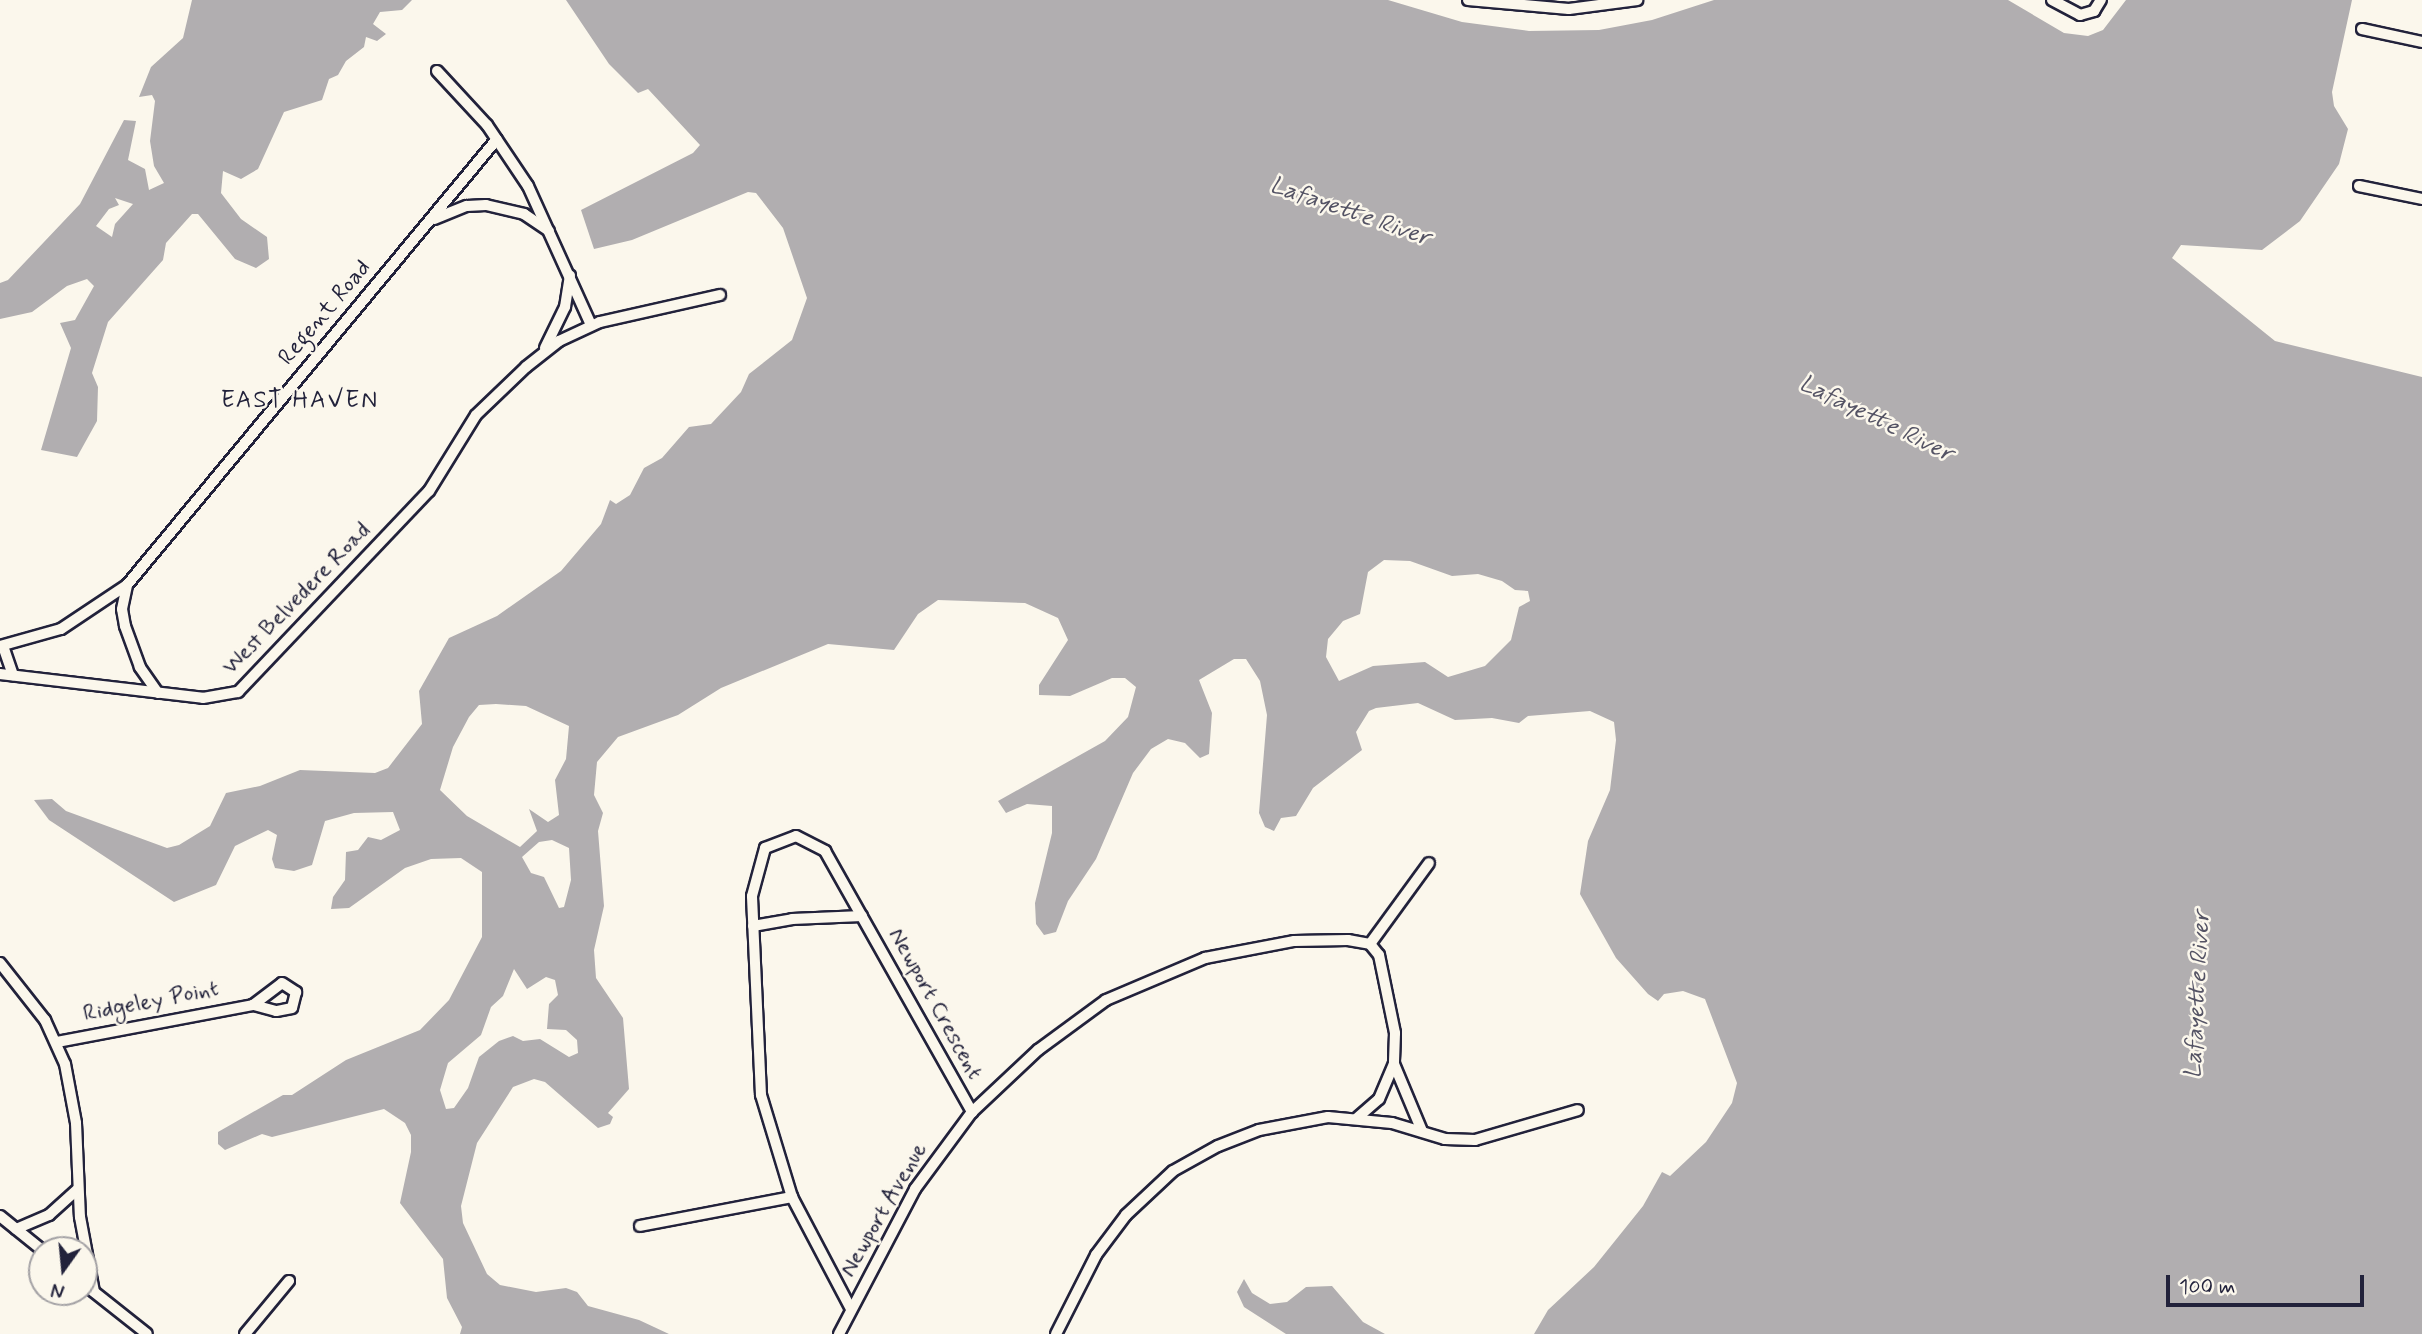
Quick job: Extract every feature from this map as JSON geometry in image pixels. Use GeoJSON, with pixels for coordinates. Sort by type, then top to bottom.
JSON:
{"type":"FeatureCollection","features":[{"type":"Feature","properties":{"kind":"street"},"geometry":{"type":"LineString","coordinates":[[1468,0],[1558,9],[1637,0]]}},
{"type":"Feature","properties":{"kind":"street"},"geometry":{"type":"LineString","coordinates":[[2052,0],[2080,15],[2094,10],[2101,0]]}},
{"type":"Feature","properties":{"kind":"street"},"geometry":{"type":"LineString","coordinates":[[2362,29],[2422,42]]}},
{"type":"Feature","properties":{"kind":"street"},"geometry":{"type":"LineString","coordinates":[[437,71],[497,139],[554,236],[591,325]]}},
{"type":"Feature","properties":{"kind":"street","name":"Regent Road"},"geometry":{"type":"LineString","coordinates":[[127,584],[497,139]]}},
{"type":"Feature","properties":{"kind":"street"},"geometry":{"type":"LineString","coordinates":[[2359,186],[2422,199]]}},
{"type":"Feature","properties":{"kind":"street"},"geometry":{"type":"LineString","coordinates":[[431,221],[467,206],[486,205],[524,214],[554,236]]}},
{"type":"Feature","properties":{"kind":"street","name":"West Belvedere Road"},"geometry":{"type":"LineString","coordinates":[[541,354],[565,307],[570,275]]}},
{"type":"Feature","properties":{"kind":"street","name":"West Belvedere Road"},"geometry":{"type":"LineString","coordinates":[[0,674],[214,699],[250,684],[429,491],[476,415],[541,354],[591,325],[720,295]]}},
{"type":"Feature","properties":{"kind":"street"},"geometry":{"type":"LineString","coordinates":[[13,676],[2,646],[61,629],[127,584]]}},
{"type":"Feature","properties":{"kind":"street"},"geometry":{"type":"LineString","coordinates":[[127,584],[122,609],[125,626],[141,667],[158,693]]}},
{"type":"Feature","properties":{"kind":"street","name":"Newport Crescent"},"geometry":{"type":"LineString","coordinates":[[851,1309],[792,1197],[761,1095],[753,926],[754,881],[765,848],[796,836],[825,851],[972,1112]]}},
{"type":"Feature","properties":{"kind":"street"},"geometry":{"type":"LineString","coordinates":[[1357,1118],[1379,1099],[1394,1064],[1395,1033],[1382,968],[1370,944],[1429,863]]}},
{"type":"Feature","properties":{"kind":"street","name":"Newport Crescent"},"geometry":{"type":"LineString","coordinates":[[753,926],[805,918],[862,916]]}},
{"type":"Feature","properties":{"kind":"street","name":"Newport Avenue"},"geometry":{"type":"LineString","coordinates":[[839,1334],[915,1189],[972,1112],[1075,1021],[1139,985],[1205,958],[1312,940],[1370,944]]}},
{"type":"Feature","properties":{"kind":"street"},"geometry":{"type":"LineString","coordinates":[[0,963],[57,1042],[76,1123],[77,1190],[85,1236]]}},
{"type":"Feature","properties":{"kind":"street","name":"Ridgeley Point"},"geometry":{"type":"LineString","coordinates":[[57,1042],[253,1005]]}},
{"type":"Feature","properties":{"kind":"street"},"geometry":{"type":"LineString","coordinates":[[1394,1064],[1422,1131]]}},
{"type":"Feature","properties":{"kind":"street"},"geometry":{"type":"LineString","coordinates":[[1056,1334],[1108,1236],[1173,1171],[1259,1130],[1328,1118],[1357,1118],[1422,1131],[1445,1139],[1475,1140],[1578,1110]]}},
{"type":"Feature","properties":{"kind":"street"},"geometry":{"type":"LineString","coordinates":[[16,1229],[49,1215],[77,1190]]}},
{"type":"Feature","properties":{"kind":"street"},"geometry":{"type":"LineString","coordinates":[[640,1226],[792,1197]]}},
{"type":"Feature","properties":{"kind":"street"},"geometry":{"type":"LineString","coordinates":[[0,1216],[28,1239]]}},
{"type":"Feature","properties":{"kind":"street"},"geometry":{"type":"LineString","coordinates":[[245,1334],[289,1281]]}},
{"type":"Feature","properties":{"kind":"street"},"geometry":{"type":"LineString","coordinates":[[98,1295],[147,1334]]}},
{"type":"Feature","properties":{"kind":"water"},"geometry":{"type":"Polygon","coordinates":[[[192,0],[412,0],[402,10],[380,12],[373,24],[386,34],[377,41],[366,37],[364,47],[346,61],[338,75],[329,79],[322,100],[284,112],[258,169],[241,179],[223,171],[221,193],[241,219],[267,237],[269,259],[256,268],[235,259],[198,214],[192,214],[166,243],[163,260],[108,322],[92,373],[98,387],[97,421],[77,457],[41,450],[71,348],[60,323],[75,320],[94,286],[87,279],[67,286],[32,312],[0,319],[0,283],[8,280],[80,204],[124,120],[136,121],[128,160],[145,169],[149,190],[164,183],[154,166],[150,141],[155,101],[152,95],[139,97],[151,67],[183,38],[192,0]],[[115,198],[119,205],[109,209],[96,226],[112,237],[115,224],[133,204],[115,198]]]}},
{"type":"Feature","properties":{"kind":"water","name":"Lafayette River"},"geometry":{"type":"Polygon","coordinates":[[[566,0],[1388,0],[1462,22],[1529,31],[1599,30],[1652,20],[1714,0],[2008,0],[2064,33],[2088,36],[2103,30],[2126,0],[2352,0],[2332,92],[2334,106],[2348,129],[2339,164],[2300,221],[2262,250],[2181,245],[2172,258],[2275,341],[2422,377],[2422,1334],[1534,1334],[1548,1310],[1594,1267],[1643,1206],[1662,1172],[1670,1176],[1706,1142],[1732,1103],[1737,1083],[1705,999],[1683,991],[1664,994],[1658,1001],[1648,994],[1616,958],[1580,894],[1588,841],[1610,790],[1616,740],[1614,722],[1590,711],[1528,716],[1519,723],[1492,718],[1455,720],[1418,703],[1376,708],[1369,711],[1356,732],[1362,750],[1313,788],[1296,816],[1281,818],[1274,831],[1265,827],[1259,813],[1267,715],[1260,681],[1246,659],[1234,659],[1199,680],[1212,713],[1209,754],[1200,758],[1185,743],[1168,739],[1151,749],[1133,773],[1096,859],[1068,901],[1056,932],[1044,935],[1036,924],[1035,903],[1052,833],[1052,806],[1027,804],[1006,813],[998,801],[1105,741],[1128,717],[1136,687],[1125,678],[1112,678],[1070,696],[1039,695],[1039,685],[1068,640],[1058,618],[1025,603],[938,600],[918,614],[894,650],[828,644],[721,688],[678,715],[618,737],[597,762],[594,795],[603,813],[598,831],[604,906],[594,950],[596,978],[623,1018],[629,1089],[608,1113],[613,1117],[610,1124],[598,1128],[545,1082],[534,1079],[513,1087],[477,1143],[461,1206],[463,1223],[487,1274],[500,1285],[536,1292],[566,1288],[577,1292],[588,1306],[639,1320],[669,1334],[460,1334],[462,1327],[447,1298],[443,1259],[400,1203],[411,1152],[411,1135],[405,1123],[384,1109],[272,1137],[262,1134],[225,1150],[218,1144],[218,1132],[283,1095],[292,1095],[346,1060],[420,1030],[449,1000],[482,937],[482,872],[461,858],[431,859],[405,868],[349,908],[331,909],[333,897],[345,880],[346,852],[358,850],[368,837],[381,840],[400,830],[393,812],[354,813],[325,821],[312,865],[294,871],[275,868],[272,859],[277,835],[268,830],[235,846],[216,885],[174,902],[49,820],[34,800],[52,799],[66,811],[167,848],[179,845],[210,826],[226,793],[260,786],[300,770],[375,773],[388,768],[422,724],[419,691],[449,638],[497,616],[561,571],[601,524],[610,500],[616,504],[630,495],[644,468],[662,458],[689,427],[711,424],[741,392],[749,374],[792,340],[807,298],[783,228],[756,193],[748,192],[632,240],[594,249],[581,210],[693,153],[700,145],[648,89],[638,93],[609,64],[566,0]],[[1384,560],[1368,572],[1360,614],[1343,621],[1328,639],[1326,657],[1339,681],[1373,666],[1425,662],[1448,677],[1485,666],[1511,640],[1519,607],[1530,601],[1528,591],[1515,590],[1502,581],[1478,574],[1452,576],[1410,561],[1384,560]],[[479,705],[469,717],[453,747],[440,790],[467,816],[520,847],[537,831],[529,809],[548,822],[559,815],[555,780],[566,759],[569,726],[526,706],[479,705]],[[552,840],[539,842],[522,857],[531,873],[544,877],[559,908],[564,907],[571,880],[569,848],[552,840]],[[514,969],[503,996],[491,1007],[481,1035],[448,1063],[440,1090],[446,1109],[454,1108],[468,1088],[479,1057],[499,1041],[513,1036],[523,1041],[540,1039],[569,1057],[578,1053],[577,1040],[566,1030],[547,1029],[549,1004],[558,995],[555,980],[546,977],[527,989],[514,969]]]}},
{"type":"Feature","properties":{"kind":"water"},"geometry":{"type":"Polygon","coordinates":[[[1244,1279],[1252,1293],[1270,1304],[1287,1302],[1306,1287],[1332,1286],[1363,1322],[1385,1334],[1286,1334],[1244,1307],[1237,1292],[1244,1279]]]}},
{"type":"Feature","properties":{"kind":"district","name":"EAST HAVEN"},"geometry":{"type":"Point","coordinates":[300,401]}}]}
